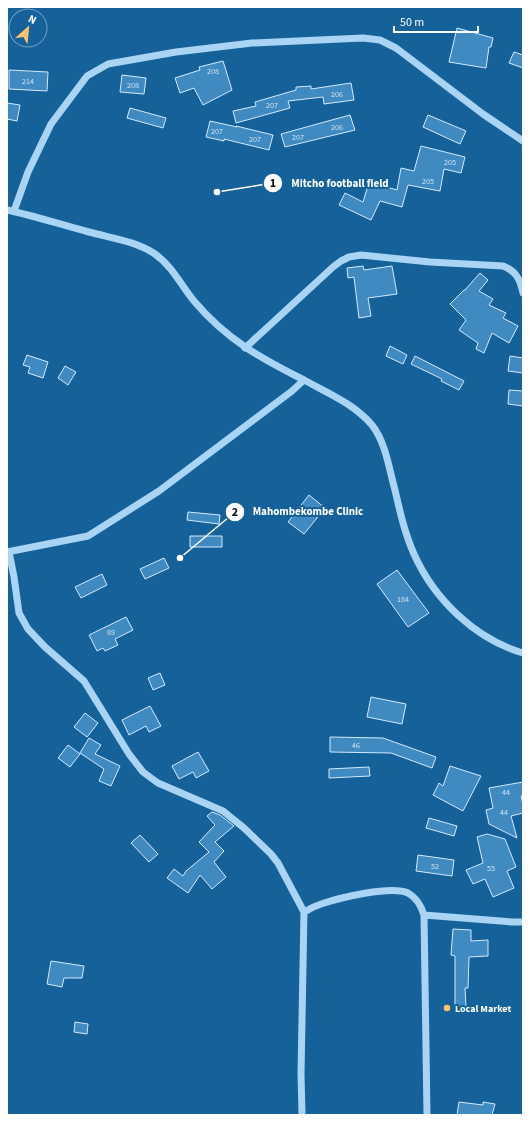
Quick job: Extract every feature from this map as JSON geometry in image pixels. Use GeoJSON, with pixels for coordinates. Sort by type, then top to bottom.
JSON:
{"type":"FeatureCollection","features":[{"type":"Feature","properties":{"kind":"street"},"geometry":{"type":"LineString","coordinates":[[523,141],[483,114],[396,48],[380,40],[363,38],[252,43],[176,52],[108,64],[87,76],[51,124],[10,210],[91,233],[124,240],[155,254],[172,270],[193,300],[218,327],[245,348],[281,369],[340,399],[360,413],[372,426],[382,441],[403,523],[414,554],[428,580],[452,611],[486,637],[523,653]]}},
{"type":"Feature","properties":{"kind":"street"},"geometry":{"type":"LineString","coordinates":[[245,348],[334,267],[348,257],[361,255],[430,262],[503,266],[516,273],[520,280],[523,293]]}},
{"type":"Feature","properties":{"kind":"street"},"geometry":{"type":"LineString","coordinates":[[302,1115],[301,1074],[304,912],[278,863],[271,854],[244,828],[223,811],[158,783],[143,772],[129,754],[84,681],[45,647],[28,629],[19,613],[14,577],[8,552],[88,536],[159,491],[292,391],[304,380]]}},
{"type":"Feature","properties":{"kind":"street"},"geometry":{"type":"LineString","coordinates":[[304,912],[321,904],[355,895],[394,890],[408,893],[416,899],[422,907],[424,915],[427,1115]]}},
{"type":"Feature","properties":{"kind":"street"},"geometry":{"type":"LineString","coordinates":[[424,915],[523,922]]}},
{"type":"Feature","properties":{"kind":"building"},"geometry":{"type":"Polygon","coordinates":[[[457,28],[493,38],[491,47],[489,47],[486,68],[449,62],[457,28]]]}},
{"type":"Feature","properties":{"kind":"building"},"geometry":{"type":"Polygon","coordinates":[[[514,52],[523,55],[523,68],[509,63],[514,52]]]}},
{"type":"Feature","properties":{"kind":"building"},"geometry":{"type":"Polygon","coordinates":[[[223,61],[232,90],[203,105],[194,88],[180,93],[175,78],[200,70],[199,67],[223,61]]]}},
{"type":"Feature","properties":{"kind":"building"},"geometry":{"type":"Polygon","coordinates":[[[9,70],[48,72],[47,91],[9,89],[9,70]]]}},
{"type":"Feature","properties":{"kind":"building"},"geometry":{"type":"Polygon","coordinates":[[[122,75],[146,78],[144,94],[120,92],[122,75]]]}},
{"type":"Feature","properties":{"kind":"building"},"geometry":{"type":"Polygon","coordinates":[[[351,83],[354,100],[324,104],[323,97],[288,101],[290,108],[236,123],[233,111],[256,106],[255,102],[296,90],[296,87],[311,86],[311,89],[351,83]]]}},
{"type":"Feature","properties":{"kind":"building"},"geometry":{"type":"Polygon","coordinates":[[[7,103],[20,105],[17,121],[7,119],[7,103]]]}},
{"type":"Feature","properties":{"kind":"building"},"geometry":{"type":"Polygon","coordinates":[[[130,108],[166,118],[163,128],[127,118],[130,108]]]}},
{"type":"Feature","properties":{"kind":"building"},"geometry":{"type":"Polygon","coordinates":[[[350,115],[355,130],[285,147],[281,134],[350,115]]]}},
{"type":"Feature","properties":{"kind":"building"},"geometry":{"type":"Polygon","coordinates":[[[428,115],[466,131],[460,144],[423,127],[428,115]]]}},
{"type":"Feature","properties":{"kind":"building"},"geometry":{"type":"Polygon","coordinates":[[[210,121],[273,135],[269,150],[224,139],[224,141],[206,137],[210,121]]]}},
{"type":"Feature","properties":{"kind":"building"},"geometry":{"type":"Polygon","coordinates":[[[421,146],[465,157],[461,173],[444,169],[440,191],[408,185],[402,207],[380,201],[371,220],[339,205],[345,193],[363,202],[369,182],[397,190],[401,168],[414,171],[421,146]]]}},
{"type":"Feature","properties":{"kind":"building"},"geometry":{"type":"Polygon","coordinates":[[[363,266],[364,270],[392,266],[397,294],[368,298],[371,316],[359,318],[354,277],[348,278],[347,268],[363,266]]]}},
{"type":"Feature","properties":{"kind":"building"},"geometry":{"type":"Polygon","coordinates":[[[480,273],[488,280],[479,291],[493,299],[489,305],[506,313],[503,318],[518,326],[509,343],[492,333],[484,353],[476,349],[478,343],[459,330],[466,320],[450,304],[480,273]]]}},
{"type":"Feature","properties":{"kind":"building"},"geometry":{"type":"Polygon","coordinates":[[[390,346],[407,355],[403,364],[386,356],[390,346]]]}},
{"type":"Feature","properties":{"kind":"building"},"geometry":{"type":"Polygon","coordinates":[[[27,355],[48,362],[43,378],[28,373],[30,367],[23,365],[27,355]]]}},
{"type":"Feature","properties":{"kind":"building"},"geometry":{"type":"Polygon","coordinates":[[[415,356],[464,381],[459,390],[441,381],[442,379],[411,364],[415,356]]]}},
{"type":"Feature","properties":{"kind":"building"},"geometry":{"type":"Polygon","coordinates":[[[510,356],[523,358],[523,373],[508,371],[510,356]]]}},
{"type":"Feature","properties":{"kind":"building"},"geometry":{"type":"Polygon","coordinates":[[[65,366],[76,372],[68,385],[58,378],[65,366]]]}},
{"type":"Feature","properties":{"kind":"building"},"geometry":{"type":"Polygon","coordinates":[[[509,390],[523,391],[523,406],[508,404],[509,390]]]}},
{"type":"Feature","properties":{"kind":"building"},"geometry":{"type":"Polygon","coordinates":[[[309,495],[325,508],[304,534],[288,522],[309,495]]]}},
{"type":"Feature","properties":{"kind":"building"},"geometry":{"type":"Polygon","coordinates":[[[188,512],[220,515],[219,524],[187,520],[188,512]]]}},
{"type":"Feature","properties":{"kind":"building"},"geometry":{"type":"Polygon","coordinates":[[[190,536],[222,536],[222,547],[190,547],[190,536]]]}},
{"type":"Feature","properties":{"kind":"building"},"geometry":{"type":"Polygon","coordinates":[[[164,558],[169,568],[145,579],[140,569],[164,558]]]}},
{"type":"Feature","properties":{"kind":"building"},"geometry":{"type":"Polygon","coordinates":[[[397,570],[429,613],[408,627],[377,584],[397,570]]]}},
{"type":"Feature","properties":{"kind":"building"},"geometry":{"type":"Polygon","coordinates":[[[102,574],[107,585],[81,598],[75,587],[102,574]]]}},
{"type":"Feature","properties":{"kind":"building"},"geometry":{"type":"Polygon","coordinates":[[[126,617],[133,630],[115,639],[118,645],[105,651],[103,648],[97,651],[89,635],[126,617]]]}},
{"type":"Feature","properties":{"kind":"building"},"geometry":{"type":"Polygon","coordinates":[[[160,673],[165,685],[153,690],[148,678],[160,673]]]}},
{"type":"Feature","properties":{"kind":"building"},"geometry":{"type":"Polygon","coordinates":[[[371,697],[406,704],[402,724],[367,717],[371,697]]]}},
{"type":"Feature","properties":{"kind":"building"},"geometry":{"type":"Polygon","coordinates":[[[150,706],[161,726],[149,732],[146,726],[129,735],[122,720],[150,706]]]}},
{"type":"Feature","properties":{"kind":"building"},"geometry":{"type":"Polygon","coordinates":[[[85,713],[98,723],[87,737],[74,727],[85,713]]]}},
{"type":"Feature","properties":{"kind":"building"},"geometry":{"type":"Polygon","coordinates":[[[330,737],[383,738],[436,757],[432,768],[391,753],[330,752],[330,737]]]}},
{"type":"Feature","properties":{"kind":"building"},"geometry":{"type":"Polygon","coordinates":[[[89,738],[101,745],[95,754],[120,766],[111,786],[99,781],[104,769],[80,753],[89,738]]]}},
{"type":"Feature","properties":{"kind":"building"},"geometry":{"type":"Polygon","coordinates":[[[68,745],[80,754],[70,767],[58,758],[68,745]]]}},
{"type":"Feature","properties":{"kind":"building"},"geometry":{"type":"Polygon","coordinates":[[[198,752],[209,771],[196,778],[193,772],[179,779],[172,766],[198,752]]]}},
{"type":"Feature","properties":{"kind":"building"},"geometry":{"type":"Polygon","coordinates":[[[450,766],[481,776],[463,811],[433,795],[439,783],[443,786],[450,766]]]}},
{"type":"Feature","properties":{"kind":"building"},"geometry":{"type":"Polygon","coordinates":[[[369,767],[370,776],[329,778],[329,769],[369,767]]]}},
{"type":"Feature","properties":{"kind":"building"},"geometry":{"type":"Polygon","coordinates":[[[523,782],[523,795],[521,796],[523,813],[511,816],[517,838],[489,824],[486,810],[493,808],[489,788],[523,782]]]}},
{"type":"Feature","properties":{"kind":"building"},"geometry":{"type":"Polygon","coordinates":[[[212,812],[220,815],[234,826],[215,842],[224,851],[214,862],[226,877],[212,889],[200,875],[188,893],[167,878],[174,869],[183,876],[186,871],[209,852],[199,842],[215,825],[207,816],[212,812]]]}},
{"type":"Feature","properties":{"kind":"building"},"geometry":{"type":"Polygon","coordinates":[[[429,818],[457,826],[454,836],[426,828],[429,818]]]}},
{"type":"Feature","properties":{"kind":"building"},"geometry":{"type":"Polygon","coordinates":[[[487,834],[505,839],[516,867],[507,871],[514,888],[493,897],[485,879],[473,884],[466,870],[483,863],[477,837],[487,834]]]}},
{"type":"Feature","properties":{"kind":"building"},"geometry":{"type":"Polygon","coordinates":[[[140,835],[158,854],[149,862],[131,843],[140,835]]]}},
{"type":"Feature","properties":{"kind":"building"},"geometry":{"type":"Polygon","coordinates":[[[418,855],[454,860],[452,876],[416,871],[418,855]]]}},
{"type":"Feature","properties":{"kind":"building"},"geometry":{"type":"Polygon","coordinates":[[[453,929],[471,930],[471,941],[488,940],[488,956],[469,957],[468,988],[465,988],[466,1007],[455,1008],[455,956],[451,955],[453,929]]]}},
{"type":"Feature","properties":{"kind":"building"},"geometry":{"type":"Polygon","coordinates":[[[51,961],[84,966],[82,978],[64,978],[62,987],[47,984],[51,961]]]}},
{"type":"Feature","properties":{"kind":"building"},"geometry":{"type":"Polygon","coordinates":[[[75,1022],[88,1024],[87,1034],[74,1032],[75,1022]]]}},
{"type":"Feature","properties":{"kind":"building"},"geometry":{"type":"Polygon","coordinates":[[[459,1102],[483,1105],[483,1102],[495,1104],[492,1115],[457,1115],[459,1102]]]}},
{"type":"Feature","properties":{"kind":"place","name":"Mitcho football field"},"geometry":{"type":"Point","coordinates":[217,192]}},
{"type":"Feature","properties":{"kind":"place","name":"Mahombekombe Clinic"},"geometry":{"type":"Point","coordinates":[180,558]}},
{"type":"Feature","properties":{"kind":"place","name":"Local Market"},"geometry":{"type":"Point","coordinates":[447,1008]}}]}
